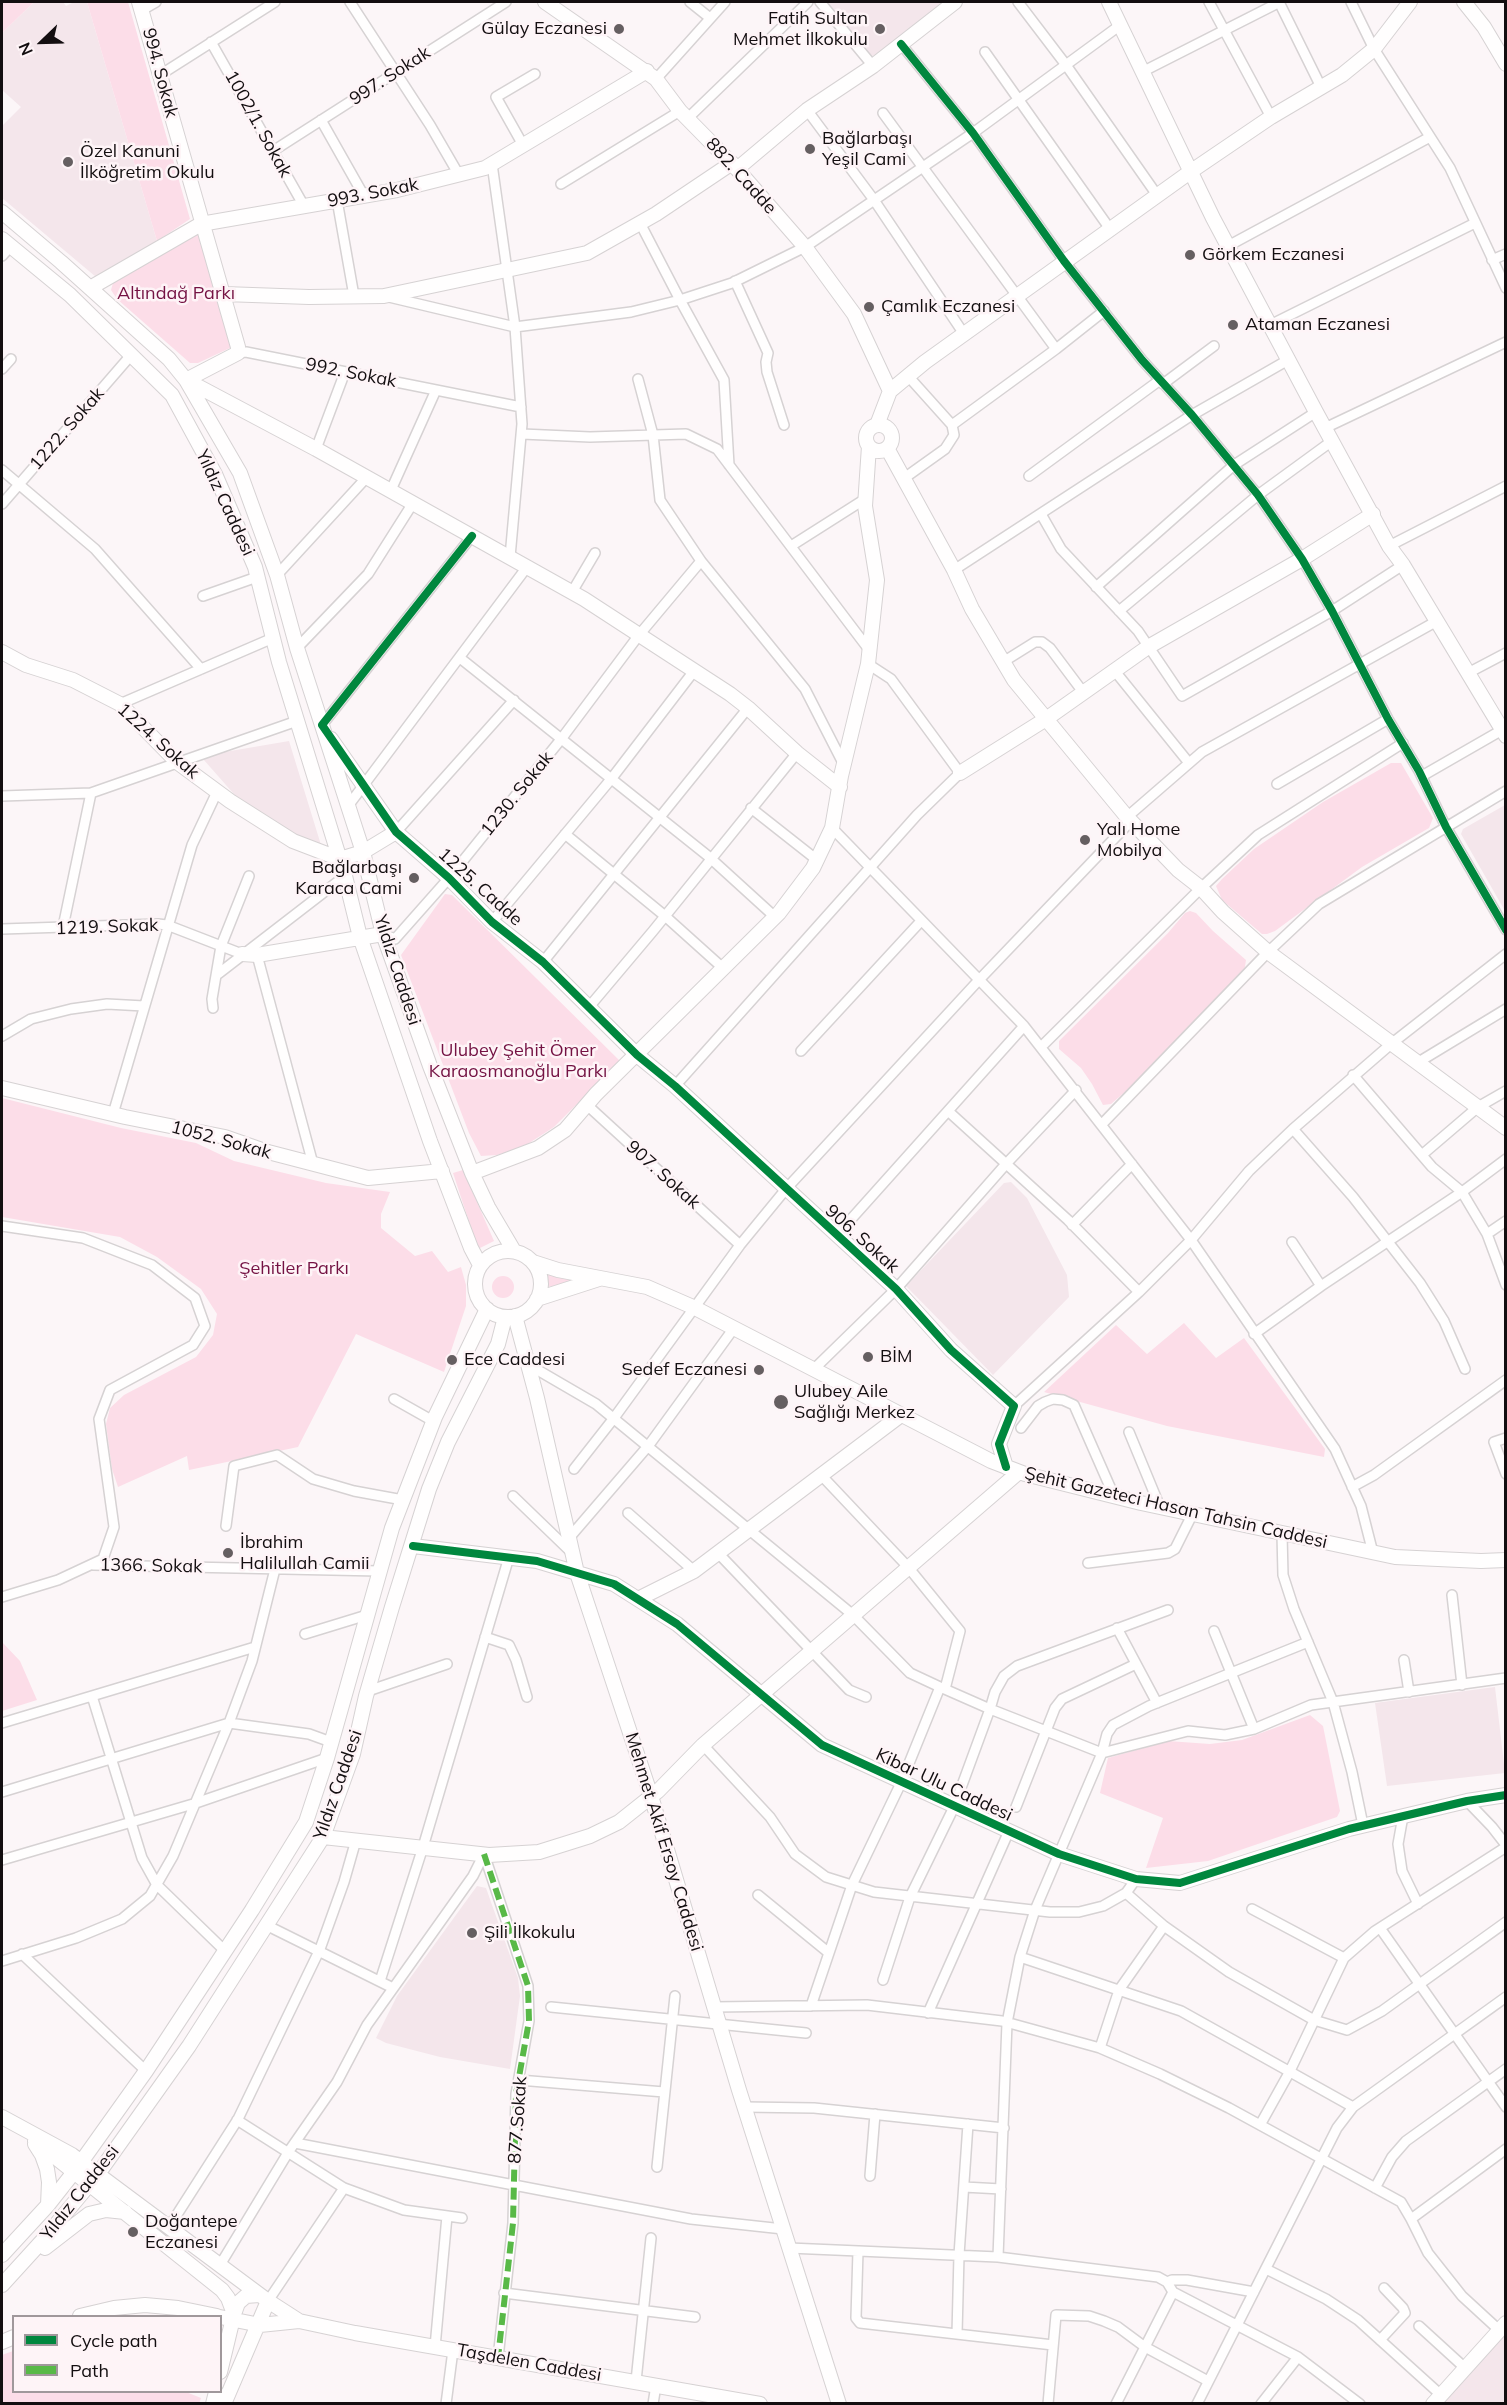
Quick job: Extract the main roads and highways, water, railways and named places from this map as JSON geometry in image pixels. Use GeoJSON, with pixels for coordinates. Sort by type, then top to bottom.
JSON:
{"type":"FeatureCollection","features":[{"type":"Feature","properties":{"kind":"place","name":"Gülay Eczanesi"},"geometry":{"type":"Point","coordinates":[619,29]}},
{"type":"Feature","properties":{"kind":"place","name":"Fatih Sultan Mehmet İlkokulu"},"geometry":{"type":"Point","coordinates":[880,29]}},
{"type":"Feature","properties":{"kind":"place","name":"Bağlarbaşı Yeşil Cami"},"geometry":{"type":"Point","coordinates":[810,149]}},
{"type":"Feature","properties":{"kind":"place","name":"Özel Kanuni İlköğretim Okulu"},"geometry":{"type":"Point","coordinates":[68,162]}},
{"type":"Feature","properties":{"kind":"place","name":"Görkem Eczanesi"},"geometry":{"type":"Point","coordinates":[1190,255]}},
{"type":"Feature","properties":{"kind":"place","name":"Çamlık Eczanesi"},"geometry":{"type":"Point","coordinates":[869,307]}},
{"type":"Feature","properties":{"kind":"place","name":"Ataman Eczanesi"},"geometry":{"type":"Point","coordinates":[1233,325]}},
{"type":"Feature","properties":{"kind":"place","name":"Yalı Home Mobilya"},"geometry":{"type":"Point","coordinates":[1085,840]}},
{"type":"Feature","properties":{"kind":"place","name":"Bağlarbaşı Karaca Cami"},"geometry":{"type":"Point","coordinates":[414,878]}},
{"type":"Feature","properties":{"kind":"place","name":"BİM"},"geometry":{"type":"Point","coordinates":[868,1357]}},
{"type":"Feature","properties":{"kind":"place","name":"Ece Caddesi"},"geometry":{"type":"Point","coordinates":[452,1360]}},
{"type":"Feature","properties":{"kind":"place","name":"Sedef Eczanesi"},"geometry":{"type":"Point","coordinates":[759,1370]}},
{"type":"Feature","properties":{"kind":"place","name":"Ulubey Aile Sağlığı Merkez"},"geometry":{"type":"Point","coordinates":[781,1402]}},
{"type":"Feature","properties":{"kind":"place","name":"İbrahim Halilullah Camii"},"geometry":{"type":"Point","coordinates":[228,1553]}},
{"type":"Feature","properties":{"kind":"place","name":"Şili İlkokulu"},"geometry":{"type":"Point","coordinates":[472,1933]}},
{"type":"Feature","properties":{"kind":"place","name":"Doğantepe Eczanesi"},"geometry":{"type":"Point","coordinates":[133,2232]}},
{"type":"Feature","properties":{"kind":"park label","name":"Altındağ Parkı"},"geometry":{"type":"Point","coordinates":[176,294]}},
{"type":"Feature","properties":{"kind":"park label","name":"Ulubey Şehit Ömer Karaosmanoğlu Parkı"},"geometry":{"type":"Point","coordinates":[518,1061]}},
{"type":"Feature","properties":{"kind":"park label","name":"Şehitler Parkı"},"geometry":{"type":"Point","coordinates":[294,1269]}}]}
